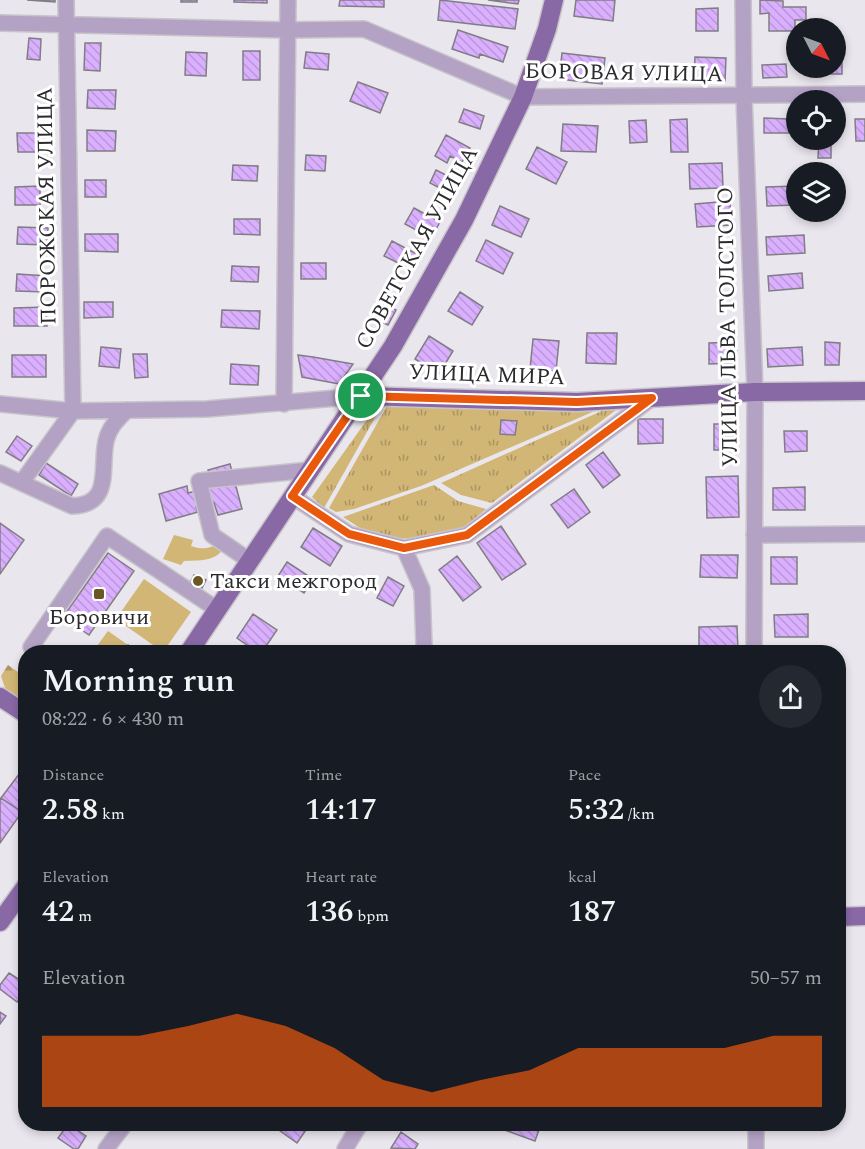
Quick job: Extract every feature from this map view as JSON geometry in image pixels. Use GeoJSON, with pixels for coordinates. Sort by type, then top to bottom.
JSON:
{"type":"FeatureCollection","features":[{"type":"Feature","properties":{"kind":"main road","name":"СОВЕТСКАЯ УЛИЦА"},"geometry":{"type":"LineString","coordinates":[[194,645],[393,346],[464,220],[523,98],[547,29],[554,0]]}},
{"type":"Feature","properties":{"kind":"main road","name":"УЛИЦА МИРА"},"geometry":{"type":"LineString","coordinates":[[361,396],[577,402],[755,392],[865,391]]}},
{"type":"Feature","properties":{"kind":"main road"},"geometry":{"type":"LineString","coordinates":[[0,697],[18,709]]}},
{"type":"Feature","properties":{"kind":"main road"},"geometry":{"type":"LineString","coordinates":[[0,922],[18,897]]}},
{"type":"Feature","properties":{"kind":"main road"},"geometry":{"type":"LineString","coordinates":[[846,917],[865,916]]}},
{"type":"Feature","properties":{"kind":"street","name":"ПОРОЖСКАЯ УЛИЦА"},"geometry":{"type":"LineString","coordinates":[[66,0],[73,411]]}},
{"type":"Feature","properties":{"kind":"street"},"geometry":{"type":"LineString","coordinates":[[284,404],[288,0]]}},
{"type":"Feature","properties":{"kind":"street","name":"УЛИЦА ЛЬВА ТОЛСТОГО"},"geometry":{"type":"LineString","coordinates":[[743,0],[744,96],[755,392],[754,645]]}},
{"type":"Feature","properties":{"kind":"street","name":"БОРОВАЯ УЛИЦА"},"geometry":{"type":"LineString","coordinates":[[0,23],[364,30],[523,98],[865,94]]}},
{"type":"Feature","properties":{"kind":"street","name":"УЛИЦА МИРА"},"geometry":{"type":"LineString","coordinates":[[0,404],[73,411],[207,409],[361,396]]}},
{"type":"Feature","properties":{"kind":"street"},"geometry":{"type":"LineString","coordinates":[[292,496],[349,534],[404,548],[467,535],[652,398]]}},
{"type":"Feature","properties":{"kind":"street"},"geometry":{"type":"LineString","coordinates":[[0,473],[72,506],[81,506],[93,501],[102,487],[106,441],[113,424],[127,410]]}},
{"type":"Feature","properties":{"kind":"street"},"geometry":{"type":"LineString","coordinates":[[22,482],[73,411]]}},
{"type":"Feature","properties":{"kind":"street"},"geometry":{"type":"LineString","coordinates":[[250,561],[212,535],[199,481],[310,470]]}},
{"type":"Feature","properties":{"kind":"street"},"geometry":{"type":"LineString","coordinates":[[754,535],[865,534]]}},
{"type":"Feature","properties":{"kind":"street"},"geometry":{"type":"LineString","coordinates":[[32,645],[107,536],[218,610]]}},
{"type":"Feature","properties":{"kind":"street"},"geometry":{"type":"LineString","coordinates":[[404,548],[422,589],[424,645]]}},
{"type":"Feature","properties":{"kind":"street"},"geometry":{"type":"LineString","coordinates":[[106,1149],[120,1131]]}},
{"type":"Feature","properties":{"kind":"street"},"geometry":{"type":"LineString","coordinates":[[345,1149],[356,1131]]}},
{"type":"Feature","properties":{"kind":"street"},"geometry":{"type":"LineString","coordinates":[[756,1131],[756,1149]]}},
{"type":"Feature","properties":{"kind":"green space"},"geometry":{"type":"Polygon","coordinates":[[[387,406],[604,407],[421,486],[354,509],[336,512],[329,508],[387,406]]]}},
{"type":"Feature","properties":{"kind":"green space"},"geometry":{"type":"Polygon","coordinates":[[[381,407],[324,508],[312,497],[369,417],[381,407]]]}},
{"type":"Feature","properties":{"kind":"green space"},"geometry":{"type":"Polygon","coordinates":[[[606,409],[616,410],[492,503],[461,495],[441,483],[606,409]]]}},
{"type":"Feature","properties":{"kind":"green space"},"geometry":{"type":"Polygon","coordinates":[[[434,485],[458,501],[486,509],[461,530],[430,537],[394,539],[360,528],[343,517],[434,485]]]}},
{"type":"Feature","properties":{"kind":"green space"},"geometry":{"type":"Polygon","coordinates":[[[174,535],[193,540],[191,546],[206,548],[221,544],[223,549],[211,558],[184,561],[181,565],[163,559],[174,535]]]}},
{"type":"Feature","properties":{"kind":"green space"},"geometry":{"type":"Polygon","coordinates":[[[144,579],[191,612],[168,645],[153,645],[116,619],[144,579]]]}},
{"type":"Feature","properties":{"kind":"green space"},"geometry":{"type":"Polygon","coordinates":[[[108,631],[128,645],[98,645],[108,631]]]}},
{"type":"Feature","properties":{"kind":"green space"},"geometry":{"type":"Polygon","coordinates":[[[8,665],[18,672],[18,699],[6,691],[1,676],[8,665]]]}},
{"type":"Feature","properties":{"kind":"building"},"geometry":{"type":"Polygon","coordinates":[[[27,0],[55,0],[55,2],[27,0]]]}},
{"type":"Feature","properties":{"kind":"building"},"geometry":{"type":"Polygon","coordinates":[[[181,0],[197,0],[197,2],[181,2],[181,0]]]}},
{"type":"Feature","properties":{"kind":"building"},"geometry":{"type":"Polygon","coordinates":[[[234,0],[267,0],[267,3],[234,2],[234,0]]]}},
{"type":"Feature","properties":{"kind":"building"},"geometry":{"type":"Polygon","coordinates":[[[340,0],[384,0],[384,7],[339,6],[340,0]]]}},
{"type":"Feature","properties":{"kind":"building"},"geometry":{"type":"Polygon","coordinates":[[[440,0],[518,9],[515,29],[438,20],[440,0]]]}},
{"type":"Feature","properties":{"kind":"building"},"geometry":{"type":"Polygon","coordinates":[[[488,0],[519,0],[518,4],[488,0]]]}},
{"type":"Feature","properties":{"kind":"building"},"geometry":{"type":"Polygon","coordinates":[[[576,0],[615,0],[613,21],[574,16],[576,0]]]}},
{"type":"Feature","properties":{"kind":"building"},"geometry":{"type":"Polygon","coordinates":[[[760,0],[783,1],[783,7],[806,7],[806,18],[786,18],[786,31],[769,31],[769,13],[760,14],[760,0]]]}},
{"type":"Feature","properties":{"kind":"building"},"geometry":{"type":"Polygon","coordinates":[[[718,8],[718,31],[696,31],[696,9],[718,8]]]}},
{"type":"Feature","properties":{"kind":"building"},"geometry":{"type":"Polygon","coordinates":[[[458,30],[508,47],[503,62],[480,54],[479,58],[452,49],[458,30]]]}},
{"type":"Feature","properties":{"kind":"building"},"geometry":{"type":"Polygon","coordinates":[[[29,38],[41,39],[40,60],[27,59],[29,38]]]}},
{"type":"Feature","properties":{"kind":"building"},"geometry":{"type":"Polygon","coordinates":[[[85,43],[101,43],[100,71],[84,70],[85,43]]]}},
{"type":"Feature","properties":{"kind":"building"},"geometry":{"type":"Polygon","coordinates":[[[243,51],[260,51],[260,80],[243,80],[243,51]]]}},
{"type":"Feature","properties":{"kind":"building"},"geometry":{"type":"Polygon","coordinates":[[[186,52],[207,53],[206,76],[185,75],[186,52]]]}},
{"type":"Feature","properties":{"kind":"building"},"geometry":{"type":"Polygon","coordinates":[[[306,52],[329,54],[328,70],[304,68],[306,52]]]}},
{"type":"Feature","properties":{"kind":"building"},"geometry":{"type":"Polygon","coordinates":[[[562,53],[605,58],[602,84],[559,79],[562,53]]]}},
{"type":"Feature","properties":{"kind":"building"},"geometry":{"type":"Polygon","coordinates":[[[695,57],[726,58],[725,81],[694,80],[695,57]]]}},
{"type":"Feature","properties":{"kind":"building"},"geometry":{"type":"Polygon","coordinates":[[[786,64],[786,77],[763,78],[762,65],[786,64]]]}},
{"type":"Feature","properties":{"kind":"building"},"geometry":{"type":"Polygon","coordinates":[[[358,82],[388,93],[380,113],[350,101],[358,82]]]}},
{"type":"Feature","properties":{"kind":"building"},"geometry":{"type":"Polygon","coordinates":[[[88,90],[116,90],[115,109],[87,108],[88,90]]]}},
{"type":"Feature","properties":{"kind":"building"},"geometry":{"type":"Polygon","coordinates":[[[464,109],[484,116],[480,129],[459,122],[464,109]]]}},
{"type":"Feature","properties":{"kind":"building"},"geometry":{"type":"Polygon","coordinates":[[[764,118],[786,119],[786,133],[764,133],[764,118]]]}},
{"type":"Feature","properties":{"kind":"building"},"geometry":{"type":"Polygon","coordinates":[[[687,119],[688,152],[671,152],[670,120],[687,119]]]}},
{"type":"Feature","properties":{"kind":"building"},"geometry":{"type":"Polygon","coordinates":[[[855,119],[865,119],[865,141],[856,141],[855,119]]]}},
{"type":"Feature","properties":{"kind":"building"},"geometry":{"type":"Polygon","coordinates":[[[646,120],[647,142],[630,143],[629,121],[646,120]]]}},
{"type":"Feature","properties":{"kind":"building"},"geometry":{"type":"Polygon","coordinates":[[[563,124],[598,126],[596,152],[561,151],[563,124]]]}},
{"type":"Feature","properties":{"kind":"building"},"geometry":{"type":"Polygon","coordinates":[[[87,130],[116,131],[115,151],[87,151],[87,130]]]}},
{"type":"Feature","properties":{"kind":"building"},"geometry":{"type":"Polygon","coordinates":[[[17,133],[45,133],[45,152],[18,152],[17,133]]]}},
{"type":"Feature","properties":{"kind":"building"},"geometry":{"type":"Polygon","coordinates":[[[446,135],[470,148],[462,162],[450,156],[447,163],[435,156],[446,135]]]}},
{"type":"Feature","properties":{"kind":"building"},"geometry":{"type":"Polygon","coordinates":[[[537,147],[567,162],[556,184],[526,169],[537,147]]]}},
{"type":"Feature","properties":{"kind":"building"},"geometry":{"type":"Polygon","coordinates":[[[818,150],[831,150],[831,158],[818,158],[818,150]]]}},
{"type":"Feature","properties":{"kind":"building"},"geometry":{"type":"Polygon","coordinates":[[[306,155],[326,156],[325,171],[305,170],[306,155]]]}},
{"type":"Feature","properties":{"kind":"building"},"geometry":{"type":"Polygon","coordinates":[[[722,163],[723,188],[690,189],[689,164],[722,163]]]}},
{"type":"Feature","properties":{"kind":"building"},"geometry":{"type":"Polygon","coordinates":[[[233,165],[258,166],[257,181],[232,180],[233,165]]]}},
{"type":"Feature","properties":{"kind":"building"},"geometry":{"type":"Polygon","coordinates":[[[436,170],[456,180],[449,193],[430,183],[436,170]]]}},
{"type":"Feature","properties":{"kind":"building"},"geometry":{"type":"Polygon","coordinates":[[[85,180],[106,180],[106,197],[85,197],[85,180]]]}},
{"type":"Feature","properties":{"kind":"building"},"geometry":{"type":"Polygon","coordinates":[[[40,186],[40,205],[15,205],[15,187],[40,186]]]}},
{"type":"Feature","properties":{"kind":"building"},"geometry":{"type":"Polygon","coordinates":[[[786,186],[786,205],[767,206],[766,187],[786,186]]]}},
{"type":"Feature","properties":{"kind":"building"},"geometry":{"type":"Polygon","coordinates":[[[730,201],[731,225],[697,227],[695,204],[730,201]]]}},
{"type":"Feature","properties":{"kind":"building"},"geometry":{"type":"Polygon","coordinates":[[[500,206],[529,219],[521,237],[492,225],[500,206]]]}},
{"type":"Feature","properties":{"kind":"building"},"geometry":{"type":"Polygon","coordinates":[[[414,208],[440,222],[431,238],[405,224],[414,208]]]}},
{"type":"Feature","properties":{"kind":"building"},"geometry":{"type":"Polygon","coordinates":[[[234,219],[260,219],[260,235],[234,234],[234,219]]]}},
{"type":"Feature","properties":{"kind":"building"},"geometry":{"type":"Polygon","coordinates":[[[18,227],[48,228],[47,245],[17,244],[18,227]]]}},
{"type":"Feature","properties":{"kind":"building"},"geometry":{"type":"Polygon","coordinates":[[[85,234],[118,234],[118,252],[85,251],[85,234]]]}},
{"type":"Feature","properties":{"kind":"building"},"geometry":{"type":"Polygon","coordinates":[[[804,235],[805,253],[767,255],[766,237],[804,235]]]}},
{"type":"Feature","properties":{"kind":"building"},"geometry":{"type":"Polygon","coordinates":[[[486,240],[513,253],[503,274],[476,261],[486,240]]]}},
{"type":"Feature","properties":{"kind":"building"},"geometry":{"type":"Polygon","coordinates":[[[392,241],[417,254],[410,269],[384,256],[392,241]]]}},
{"type":"Feature","properties":{"kind":"building"},"geometry":{"type":"Polygon","coordinates":[[[301,263],[326,263],[326,279],[301,279],[301,263]]]}},
{"type":"Feature","properties":{"kind":"building"},"geometry":{"type":"Polygon","coordinates":[[[232,266],[259,267],[258,282],[231,281],[232,266]]]}},
{"type":"Feature","properties":{"kind":"building"},"geometry":{"type":"Polygon","coordinates":[[[802,273],[803,288],[769,291],[768,276],[802,273]]]}},
{"type":"Feature","properties":{"kind":"building"},"geometry":{"type":"Polygon","coordinates":[[[17,274],[48,276],[47,292],[16,291],[17,274]]]}},
{"type":"Feature","properties":{"kind":"building"},"geometry":{"type":"Polygon","coordinates":[[[460,292],[483,307],[472,325],[448,311],[460,292]]]}},
{"type":"Feature","properties":{"kind":"building"},"geometry":{"type":"Polygon","coordinates":[[[84,302],[113,302],[113,317],[84,318],[84,302]]]}},
{"type":"Feature","properties":{"kind":"building"},"geometry":{"type":"Polygon","coordinates":[[[383,303],[396,310],[388,325],[375,319],[383,303]]]}},
{"type":"Feature","properties":{"kind":"building"},"geometry":{"type":"Polygon","coordinates":[[[46,307],[47,326],[14,326],[14,308],[46,307]]]}},
{"type":"Feature","properties":{"kind":"building"},"geometry":{"type":"Polygon","coordinates":[[[222,310],[260,311],[259,329],[221,327],[222,310]]]}},
{"type":"Feature","properties":{"kind":"building"},"geometry":{"type":"Polygon","coordinates":[[[587,333],[617,333],[616,364],[586,363],[587,333]]]}},
{"type":"Feature","properties":{"kind":"building"},"geometry":{"type":"Polygon","coordinates":[[[429,336],[453,351],[439,374],[415,359],[429,336]]]}},
{"type":"Feature","properties":{"kind":"building"},"geometry":{"type":"Polygon","coordinates":[[[533,339],[559,341],[556,371],[530,369],[533,339]]]}},
{"type":"Feature","properties":{"kind":"building"},"geometry":{"type":"Polygon","coordinates":[[[736,342],[737,363],[709,364],[709,343],[736,342]]]}},
{"type":"Feature","properties":{"kind":"building"},"geometry":{"type":"Polygon","coordinates":[[[825,342],[840,343],[839,365],[825,365],[825,342]]]}},
{"type":"Feature","properties":{"kind":"building"},"geometry":{"type":"Polygon","coordinates":[[[101,347],[121,349],[119,368],[99,366],[101,347]]]}},
{"type":"Feature","properties":{"kind":"building"},"geometry":{"type":"Polygon","coordinates":[[[802,347],[803,365],[768,367],[767,349],[802,347]]]}},
{"type":"Feature","properties":{"kind":"building"},"geometry":{"type":"Polygon","coordinates":[[[133,354],[147,354],[148,377],[135,378],[133,354]]]}},
{"type":"Feature","properties":{"kind":"building"},"geometry":{"type":"Polygon","coordinates":[[[12,355],[46,355],[46,377],[12,377],[12,355]]]}},
{"type":"Feature","properties":{"kind":"building"},"geometry":{"type":"Polygon","coordinates":[[[298,355],[353,364],[339,384],[302,377],[298,355]]]}},
{"type":"Feature","properties":{"kind":"building"},"geometry":{"type":"Polygon","coordinates":[[[231,364],[259,366],[258,385],[230,384],[231,364]]]}},
{"type":"Feature","properties":{"kind":"building"},"geometry":{"type":"Polygon","coordinates":[[[638,419],[663,419],[663,443],[638,444],[638,419]]]}},
{"type":"Feature","properties":{"kind":"building"},"geometry":{"type":"Polygon","coordinates":[[[501,420],[517,421],[515,435],[500,434],[501,420]]]}},
{"type":"Feature","properties":{"kind":"building"},"geometry":{"type":"Polygon","coordinates":[[[714,424],[734,424],[734,450],[714,450],[714,424]]]}},
{"type":"Feature","properties":{"kind":"building"},"geometry":{"type":"Polygon","coordinates":[[[784,431],[807,431],[807,451],[785,452],[784,431]]]}},
{"type":"Feature","properties":{"kind":"building"},"geometry":{"type":"Polygon","coordinates":[[[17,436],[32,446],[21,461],[6,452],[17,436]]]}},
{"type":"Feature","properties":{"kind":"building"},"geometry":{"type":"Polygon","coordinates":[[[603,452],[620,475],[603,488],[586,465],[603,452]]]}},
{"type":"Feature","properties":{"kind":"building"},"geometry":{"type":"Polygon","coordinates":[[[46,463],[78,484],[71,496],[39,475],[46,463]]]}},
{"type":"Feature","properties":{"kind":"building"},"geometry":{"type":"Polygon","coordinates":[[[230,464],[242,509],[218,515],[214,503],[196,507],[198,512],[166,521],[159,494],[187,486],[188,493],[212,487],[208,470],[230,464]]]}},
{"type":"Feature","properties":{"kind":"building"},"geometry":{"type":"Polygon","coordinates":[[[738,476],[739,517],[707,518],[706,477],[738,476]]]}},
{"type":"Feature","properties":{"kind":"building"},"geometry":{"type":"Polygon","coordinates":[[[805,487],[805,510],[773,510],[773,488],[805,487]]]}},
{"type":"Feature","properties":{"kind":"building"},"geometry":{"type":"Polygon","coordinates":[[[574,489],[590,512],[568,528],[551,505],[574,489]]]}},
{"type":"Feature","properties":{"kind":"building"},"geometry":{"type":"Polygon","coordinates":[[[0,523],[24,540],[0,574],[0,523]]]}},
{"type":"Feature","properties":{"kind":"building"},"geometry":{"type":"Polygon","coordinates":[[[501,526],[526,564],[502,580],[477,543],[501,526]]]}},
{"type":"Feature","properties":{"kind":"building"},"geometry":{"type":"Polygon","coordinates":[[[313,528],[342,546],[330,566],[301,547],[313,528]]]}},
{"type":"Feature","properties":{"kind":"building","name":"Боровичи"},"geometry":{"type":"Polygon","coordinates":[[[108,553],[134,571],[89,635],[63,617],[108,553]]]}},
{"type":"Feature","properties":{"kind":"building"},"geometry":{"type":"Polygon","coordinates":[[[701,555],[738,555],[737,578],[700,577],[701,555]]]}},
{"type":"Feature","properties":{"kind":"building"},"geometry":{"type":"Polygon","coordinates":[[[457,556],[481,587],[463,601],[439,570],[457,556]]]}},
{"type":"Feature","properties":{"kind":"building"},"geometry":{"type":"Polygon","coordinates":[[[771,557],[797,557],[797,584],[771,584],[771,557]]]}},
{"type":"Feature","properties":{"kind":"building"},"geometry":{"type":"Polygon","coordinates":[[[287,562],[313,579],[304,593],[278,576],[287,562]]]}},
{"type":"Feature","properties":{"kind":"building","name":"Такси межгород"},"geometry":{"type":"Polygon","coordinates":[[[194,575],[206,580],[202,588],[190,583],[194,575]]]}},
{"type":"Feature","properties":{"kind":"building"},"geometry":{"type":"Polygon","coordinates":[[[388,577],[404,586],[393,606],[377,598],[388,577]]]}},
{"type":"Feature","properties":{"kind":"building"},"geometry":{"type":"Polygon","coordinates":[[[253,614],[277,630],[267,645],[247,645],[237,638],[253,614]]]}},
{"type":"Feature","properties":{"kind":"building"},"geometry":{"type":"Polygon","coordinates":[[[808,614],[808,637],[775,637],[774,615],[808,614]]]}},
{"type":"Feature","properties":{"kind":"building"},"geometry":{"type":"Polygon","coordinates":[[[737,626],[738,645],[699,645],[699,627],[737,626]]]}},
{"type":"Feature","properties":{"kind":"building"},"geometry":{"type":"Polygon","coordinates":[[[18,776],[18,809],[1,798],[18,776]]]}},
{"type":"Feature","properties":{"kind":"building"},"geometry":{"type":"Polygon","coordinates":[[[1,798],[18,809],[18,818],[0,843],[1,798]]]}},
{"type":"Feature","properties":{"kind":"building"},"geometry":{"type":"Polygon","coordinates":[[[9,973],[18,979],[17,1002],[0,989],[0,985],[9,973]]]}},
{"type":"Feature","properties":{"kind":"building"},"geometry":{"type":"Polygon","coordinates":[[[0,1012],[6,1016],[0,1024],[0,1012]]]}},
{"type":"Feature","properties":{"kind":"building"},"geometry":{"type":"Polygon","coordinates":[[[63,1131],[78,1131],[86,1136],[78,1149],[74,1149],[58,1138],[63,1131]]]}},
{"type":"Feature","properties":{"kind":"building"},"geometry":{"type":"Polygon","coordinates":[[[280,1131],[305,1131],[297,1143],[280,1131]]]}},
{"type":"Feature","properties":{"kind":"building"},"geometry":{"type":"Polygon","coordinates":[[[507,1131],[539,1131],[535,1141],[507,1131]]]}},
{"type":"Feature","properties":{"kind":"building"},"geometry":{"type":"Polygon","coordinates":[[[401,1132],[418,1144],[415,1149],[391,1148],[401,1132]]]}},
{"type":"Feature","properties":{"kind":"place","name":"Такси межгород"},"geometry":{"type":"Point","coordinates":[198,581]}},
{"type":"Feature","properties":{"kind":"place","name":"Боровичи"},"geometry":{"type":"Point","coordinates":[99,594]}},
{"type":"Feature","properties":{"kind":"route"},"geometry":{"type":"LineString","coordinates":[[361,396],[577,402],[652,398],[467,535],[404,548],[349,534],[292,496],[361,396]]}}]}
